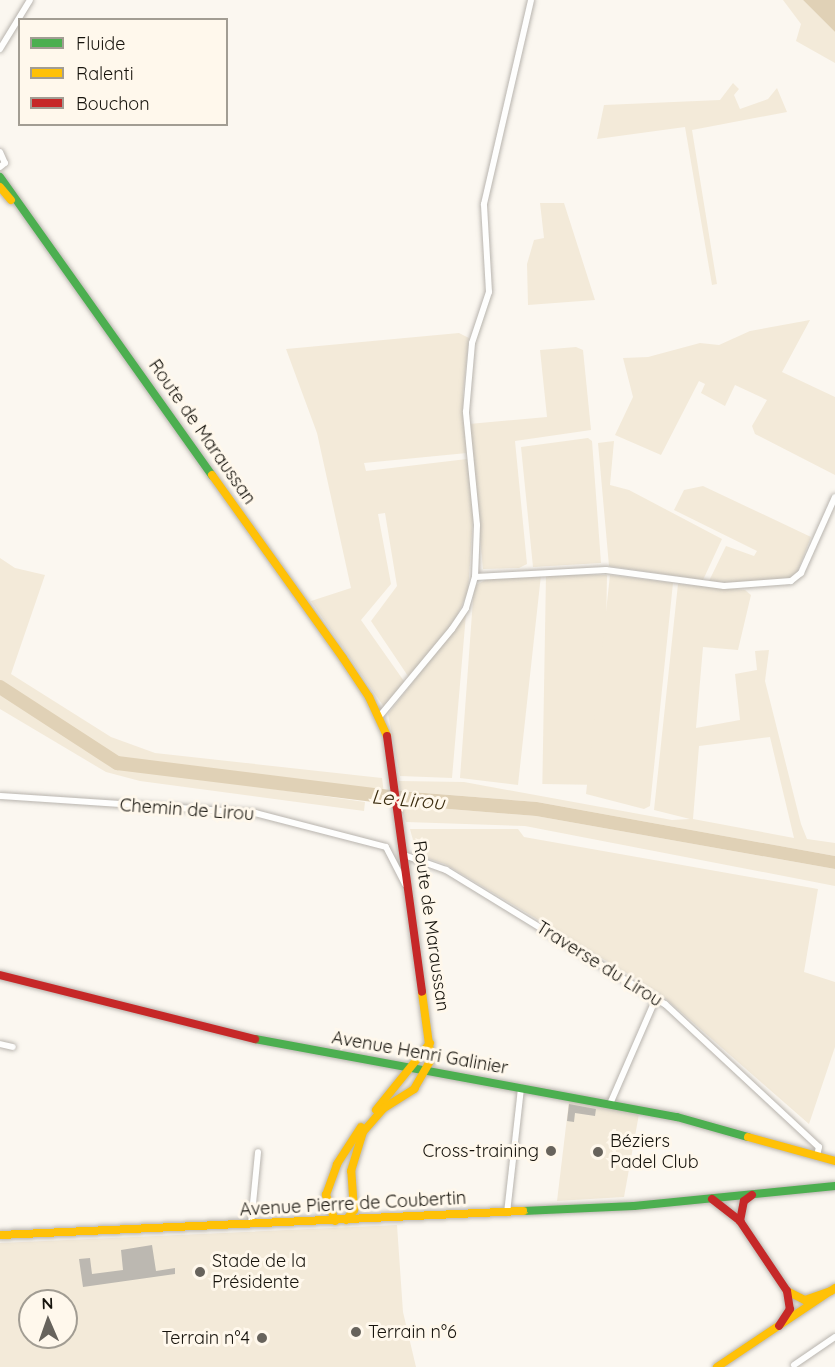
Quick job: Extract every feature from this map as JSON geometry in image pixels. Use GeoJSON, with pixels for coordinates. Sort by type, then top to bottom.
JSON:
{"type":"FeatureCollection","features":[{"type":"Feature","properties":{"kind":"main road","name":"Route de Maraussan"},"geometry":{"type":"LineString","coordinates":[[0,177],[377,713],[394,781],[430,1043],[427,1070]]}},
{"type":"Feature","properties":{"kind":"main road","name":"Route de Maraussan"},"geometry":{"type":"LineString","coordinates":[[0,186],[280,574]]}},
{"type":"Feature","properties":{"kind":"main road","name":"Avenue Henri Galinier"},"geometry":{"type":"LineString","coordinates":[[0,975],[214,1031],[610,1104],[818,1152],[835,1161]]}},
{"type":"Feature","properties":{"kind":"main road"},"geometry":{"type":"LineString","coordinates":[[335,1221],[326,1196],[337,1164],[408,1066],[430,1043]]}},
{"type":"Feature","properties":{"kind":"main road"},"geometry":{"type":"LineString","coordinates":[[346,1220],[354,1210],[351,1171],[363,1132],[384,1108],[414,1089],[427,1070]]}},
{"type":"Feature","properties":{"kind":"main road","name":"Avenue Pierre de Coubertin"},"geometry":{"type":"LineString","coordinates":[[0,1235],[507,1213],[835,1186]]}},
{"type":"Feature","properties":{"kind":"main road"},"geometry":{"type":"LineString","coordinates":[[740,1221],[744,1201],[755,1194]]}},
{"type":"Feature","properties":{"kind":"main road"},"geometry":{"type":"LineString","coordinates":[[708,1198],[721,1201],[740,1221],[787,1291],[790,1309],[779,1326]]}},
{"type":"Feature","properties":{"kind":"main road"},"geometry":{"type":"LineString","coordinates":[[787,1291],[806,1300],[833,1290]]}},
{"type":"Feature","properties":{"kind":"main road"},"geometry":{"type":"LineString","coordinates":[[717,1367],[833,1290]]}},
{"type":"Feature","properties":{"kind":"street"},"geometry":{"type":"LineString","coordinates":[[19,18],[30,0]]}},
{"type":"Feature","properties":{"kind":"street"},"geometry":{"type":"LineString","coordinates":[[377,713],[452,630],[466,608],[475,577],[477,525],[466,412],[472,343],[489,292],[484,204],[531,0]]}},
{"type":"Feature","properties":{"kind":"street"},"geometry":{"type":"LineString","coordinates":[[0,49],[18,20]]}},
{"type":"Feature","properties":{"kind":"street"},"geometry":{"type":"LineString","coordinates":[[0,152],[5,163],[0,167]]}},
{"type":"Feature","properties":{"kind":"street"},"geometry":{"type":"LineString","coordinates":[[475,577],[606,570],[724,586],[791,581],[801,573],[835,497]]}},
{"type":"Feature","properties":{"kind":"street","name":"Chemin de Lirou"},"geometry":{"type":"LineString","coordinates":[[0,796],[24,801],[255,813],[386,847],[410,898]]}},
{"type":"Feature","properties":{"kind":"street","name":"Traverse du Lirou"},"geometry":{"type":"LineString","coordinates":[[404,855],[446,870],[656,998],[818,1152]]}},
{"type":"Feature","properties":{"kind":"street"},"geometry":{"type":"LineString","coordinates":[[610,1104],[656,998]]}},
{"type":"Feature","properties":{"kind":"street"},"geometry":{"type":"LineString","coordinates":[[0,1044],[13,1047]]}},
{"type":"Feature","properties":{"kind":"street"},"geometry":{"type":"LineString","coordinates":[[507,1213],[521,1088]]}},
{"type":"Feature","properties":{"kind":"street"},"geometry":{"type":"LineString","coordinates":[[251,1225],[258,1152]]}},
{"type":"Feature","properties":{"kind":"street"},"geometry":{"type":"LineString","coordinates":[[794,1365],[835,1337]]}},
{"type":"Feature","properties":{"kind":"shaded area"},"geometry":{"type":"Polygon","coordinates":[[[783,0],[803,0],[835,32],[835,63],[796,41],[801,24],[783,0]]]}},
{"type":"Feature","properties":{"kind":"shaded area"},"geometry":{"type":"Polygon","coordinates":[[[733,83],[739,89],[734,95],[740,109],[768,99],[777,88],[787,112],[692,130],[717,284],[712,285],[685,127],[597,139],[604,105],[720,100],[733,83]]]}},
{"type":"Feature","properties":{"kind":"shaded area"},"geometry":{"type":"Polygon","coordinates":[[[540,203],[564,203],[595,300],[528,305],[527,264],[534,240],[544,238],[540,203]]]}},
{"type":"Feature","properties":{"kind":"shaded area"},"geometry":{"type":"Polygon","coordinates":[[[810,320],[782,372],[835,397],[835,475],[755,434],[752,426],[767,400],[735,385],[725,406],[701,393],[705,384],[699,381],[661,455],[615,435],[633,397],[623,358],[648,357],[700,343],[719,345],[750,331],[810,320]]]}},
{"type":"Feature","properties":{"kind":"shaded area"},"geometry":{"type":"Polygon","coordinates":[[[459,333],[469,338],[463,393],[467,453],[364,463],[366,471],[467,459],[474,503],[468,592],[455,620],[410,679],[371,621],[397,586],[385,513],[378,514],[391,584],[361,620],[406,684],[384,707],[311,601],[351,588],[317,433],[286,349],[459,333]]]}},
{"type":"Feature","properties":{"kind":"shaded area"},"geometry":{"type":"Polygon","coordinates":[[[576,347],[583,350],[591,430],[515,441],[527,564],[519,568],[483,569],[469,424],[547,417],[540,350],[576,347]]]}},
{"type":"Feature","properties":{"kind":"shaded area"},"geometry":{"type":"Polygon","coordinates":[[[588,438],[592,441],[601,563],[533,567],[521,447],[588,438]]]}},
{"type":"Feature","properties":{"kind":"shaded area"},"geometry":{"type":"Polygon","coordinates":[[[614,441],[610,485],[629,490],[722,539],[703,580],[609,566],[598,443],[614,441]]]}},
{"type":"Feature","properties":{"kind":"shaded area"},"geometry":{"type":"Polygon","coordinates":[[[703,486],[811,537],[795,578],[751,585],[709,581],[726,546],[754,556],[757,551],[674,510],[684,490],[703,486]]]}},
{"type":"Feature","properties":{"kind":"shaded area"},"geometry":{"type":"Polygon","coordinates":[[[0,558],[15,568],[45,575],[11,674],[111,737],[155,753],[382,778],[384,794],[267,781],[267,788],[365,802],[364,811],[140,781],[106,772],[0,709],[0,558]]]}},
{"type":"Feature","properties":{"kind":"shaded area"},"geometry":{"type":"Polygon","coordinates":[[[546,574],[607,575],[603,785],[542,784],[546,574]]]}},
{"type":"Feature","properties":{"kind":"shaded area"},"geometry":{"type":"Polygon","coordinates":[[[541,575],[518,785],[460,778],[474,586],[489,578],[541,575]]]}},
{"type":"Feature","properties":{"kind":"shaded area"},"geometry":{"type":"Polygon","coordinates":[[[610,575],[673,583],[650,806],[644,809],[586,794],[610,575]]]}},
{"type":"Feature","properties":{"kind":"shaded area"},"geometry":{"type":"Polygon","coordinates":[[[678,584],[745,590],[751,595],[738,650],[703,647],[696,728],[740,720],[735,674],[757,670],[755,651],[769,650],[765,681],[801,824],[807,839],[835,843],[835,856],[537,802],[400,791],[399,781],[464,782],[672,820],[690,819],[654,810],[678,584]],[[770,737],[699,746],[693,819],[794,838],[770,737]]]}},
{"type":"Feature","properties":{"kind":"shaded area"},"geometry":{"type":"Polygon","coordinates":[[[466,614],[452,778],[400,776],[388,714],[466,614]]]}},
{"type":"Feature","properties":{"kind":"shaded area"},"geometry":{"type":"Polygon","coordinates":[[[400,805],[536,816],[835,869],[835,886],[525,826],[406,822],[400,805]]]}},
{"type":"Feature","properties":{"kind":"shaded area"},"geometry":{"type":"Polygon","coordinates":[[[410,829],[518,829],[524,837],[818,889],[804,972],[835,982],[835,1047],[809,1124],[658,992],[445,864],[417,855],[410,829]]]}},
{"type":"Feature","properties":{"kind":"shaded area","name":"Béziers Padel Club"},"geometry":{"type":"Polygon","coordinates":[[[569,1101],[639,1114],[624,1197],[557,1201],[569,1101]]]}},
{"type":"Feature","properties":{"kind":"shaded area","name":"Stade de la Présidente"},"geometry":{"type":"Polygon","coordinates":[[[397,1225],[403,1312],[416,1367],[0,1367],[0,1243],[397,1225]]]}},
{"type":"Feature","properties":{"kind":"water"},"geometry":{"type":"Polygon","coordinates":[[[803,0],[835,0],[835,32],[803,0]]]}},
{"type":"Feature","properties":{"kind":"water"},"geometry":{"type":"Polygon","coordinates":[[[399,791],[537,802],[835,856],[835,869],[536,816],[400,805],[399,791]]]}},
{"type":"Feature","properties":{"kind":"building"},"geometry":{"type":"Polygon","coordinates":[[[569,1104],[596,1109],[595,1116],[575,1113],[574,1122],[567,1121],[569,1104]]]}},
{"type":"Feature","properties":{"kind":"building"},"geometry":{"type":"Polygon","coordinates":[[[152,1245],[156,1271],[175,1268],[175,1274],[83,1287],[79,1259],[90,1258],[92,1274],[123,1270],[121,1250],[152,1245]]]}},
{"type":"Feature","properties":{"kind":"waterway","name":"Le Lirou"},"geometry":{"type":"LineString","coordinates":[[0,687],[117,763],[408,799]]}},
{"type":"Feature","properties":{"kind":"traffic: fast"},"geometry":{"type":"LineString","coordinates":[[0,177],[212,475]]}},
{"type":"Feature","properties":{"kind":"traffic: fast"},"geometry":{"type":"LineString","coordinates":[[255,1039],[677,1117],[748,1137]]}},
{"type":"Feature","properties":{"kind":"traffic: fast"},"geometry":{"type":"LineString","coordinates":[[523,1211],[634,1206],[835,1186]]}},
{"type":"Feature","properties":{"kind":"traffic: slow"},"geometry":{"type":"LineString","coordinates":[[0,187],[11,200]]}},
{"type":"Feature","properties":{"kind":"traffic: slow"},"geometry":{"type":"LineString","coordinates":[[212,475],[343,658],[369,697],[387,736]]}},
{"type":"Feature","properties":{"kind":"traffic: slow"},"geometry":{"type":"LineString","coordinates":[[346,1220],[354,1210],[351,1171],[363,1132],[384,1108],[414,1089],[431,1059],[422,992]]}},
{"type":"Feature","properties":{"kind":"traffic: slow"},"geometry":{"type":"LineString","coordinates":[[376,1110],[430,1043]]}},
{"type":"Feature","properties":{"kind":"traffic: slow"},"geometry":{"type":"LineString","coordinates":[[335,1221],[326,1195],[337,1164],[361,1127]]}},
{"type":"Feature","properties":{"kind":"traffic: slow"},"geometry":{"type":"LineString","coordinates":[[748,1137],[835,1161]]}},
{"type":"Feature","properties":{"kind":"traffic: slow"},"geometry":{"type":"LineString","coordinates":[[0,1235],[523,1211]]}},
{"type":"Feature","properties":{"kind":"traffic: slow"},"geometry":{"type":"LineString","coordinates":[[717,1367],[835,1288]]}},
{"type":"Feature","properties":{"kind":"traffic: slow"},"geometry":{"type":"LineString","coordinates":[[787,1291],[805,1300],[831,1291]]}},
{"type":"Feature","properties":{"kind":"traffic: jam"},"geometry":{"type":"LineString","coordinates":[[387,736],[422,992]]}},
{"type":"Feature","properties":{"kind":"traffic: jam"},"geometry":{"type":"LineString","coordinates":[[0,975],[255,1039]]}},
{"type":"Feature","properties":{"kind":"traffic: jam"},"geometry":{"type":"LineString","coordinates":[[740,1221],[744,1201],[752,1195]]}},
{"type":"Feature","properties":{"kind":"traffic: jam"},"geometry":{"type":"LineString","coordinates":[[712,1199],[740,1221],[787,1291],[790,1309],[779,1326]]}},
{"type":"Feature","properties":{"kind":"place","name":"Cross-training"},"geometry":{"type":"Point","coordinates":[551,1151]}},
{"type":"Feature","properties":{"kind":"place","name":"Béziers Padel Club"},"geometry":{"type":"Point","coordinates":[598,1152]}},
{"type":"Feature","properties":{"kind":"place","name":"Stade de la Présidente"},"geometry":{"type":"Point","coordinates":[200,1272]}},
{"type":"Feature","properties":{"kind":"place","name":"Terrain n°6"},"geometry":{"type":"Point","coordinates":[356,1332]}},
{"type":"Feature","properties":{"kind":"place","name":"Terrain n°4"},"geometry":{"type":"Point","coordinates":[262,1338]}}]}
